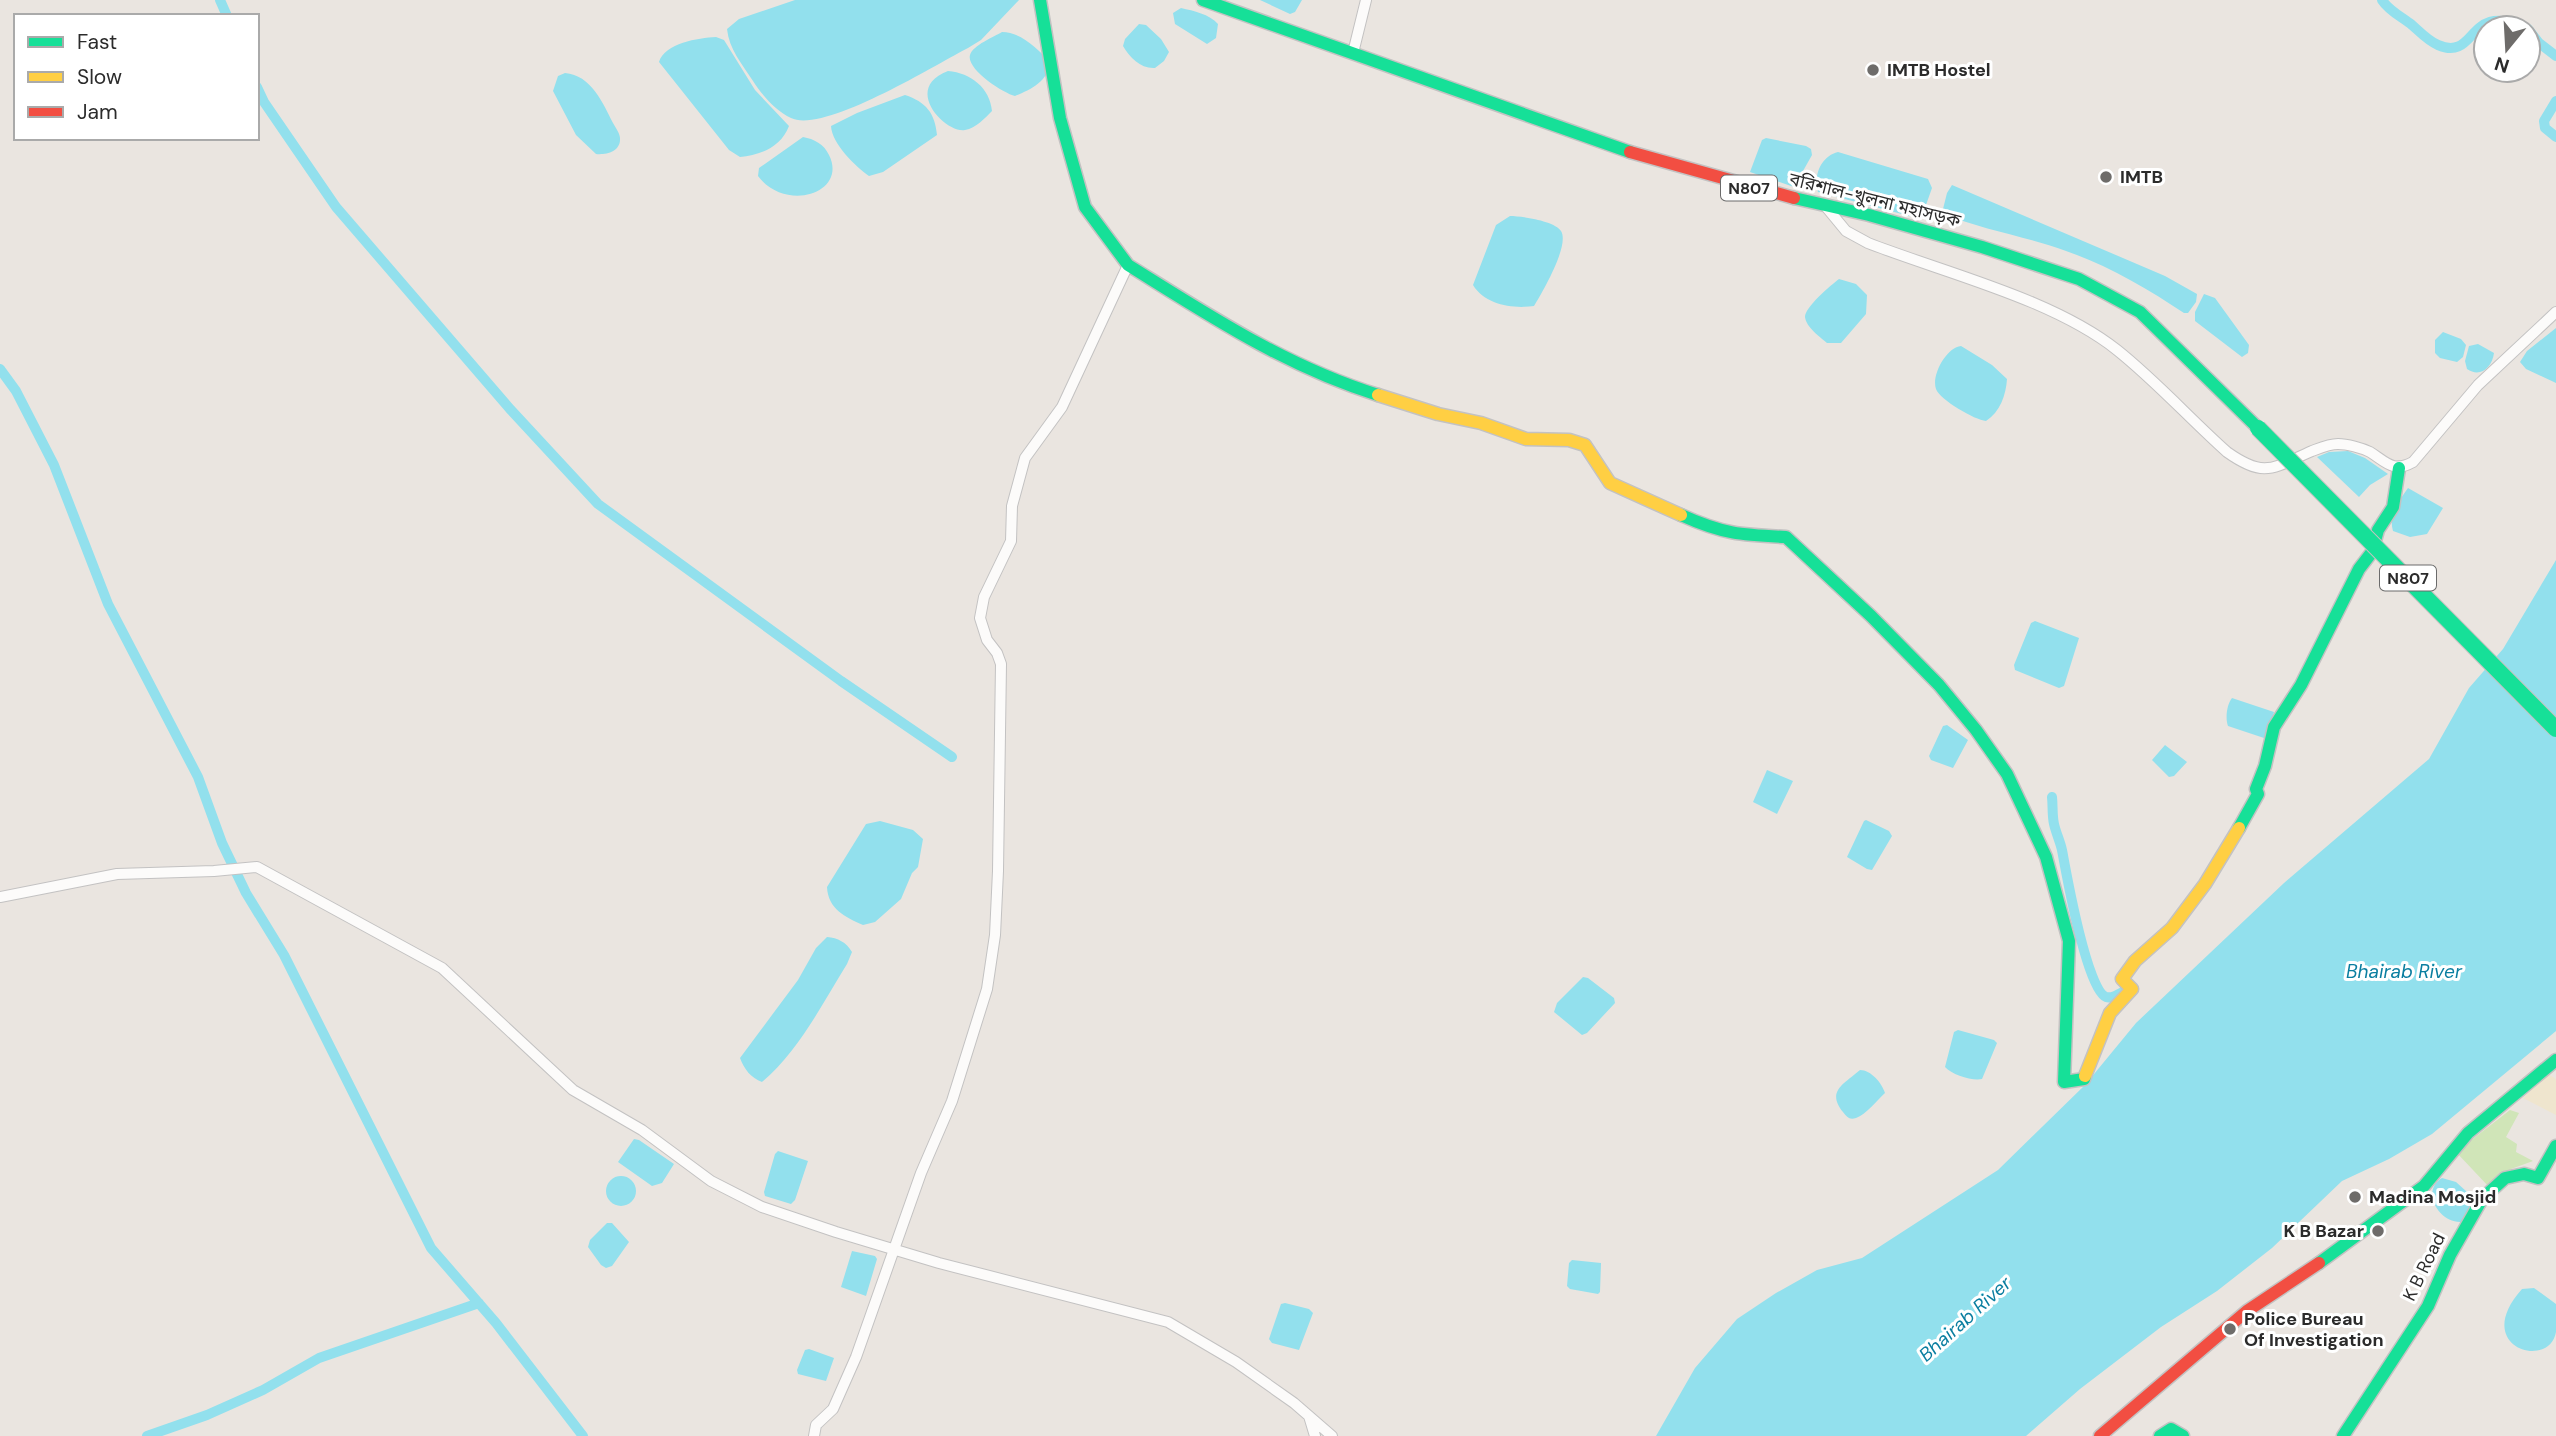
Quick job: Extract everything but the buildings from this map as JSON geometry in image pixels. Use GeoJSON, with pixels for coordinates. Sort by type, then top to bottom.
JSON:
{"type":"FeatureCollection","features":[{"type":"Feature","properties":{"kind":"main road"},"geometry":{"type":"LineString","coordinates":[[1040,0],[1060,118],[1085,207],[1128,265],[1261,347],[1345,385],[1438,414],[1481,423],[1526,439],[1569,440],[1584,445],[1610,483],[1712,529],[1737,535],[1786,537],[1871,616],[1939,685],[2007,774],[2046,857],[2069,941],[2064,1082],[2084,1079],[2110,1013],[2115,1004],[2132,989],[2122,979],[2144,953],[2172,928],[2205,884],[2255,801],[2274,727],[2301,685],[2359,569],[2372,552],[2378,530],[2393,507],[2399,468]]}},
{"type":"Feature","properties":{"kind":"main road","name":"বরিশাল-খুলনা মহাসড়ক"},"geometry":{"type":"LineString","coordinates":[[1203,0],[1652,160],[1765,192],[1869,215],[1982,247],[2078,279],[2140,313],[2258,428],[2556,729]]}},
{"type":"Feature","properties":{"kind":"main road"},"geometry":{"type":"LineString","coordinates":[[2100,1436],[2247,1311],[2338,1250],[2424,1186],[2468,1133],[2556,1060]]}},
{"type":"Feature","properties":{"kind":"main road","name":"K B Road"},"geometry":{"type":"LineString","coordinates":[[2343,1436],[2428,1306],[2450,1255],[2482,1199],[2505,1178],[2524,1174],[2538,1178],[2556,1146]]}},
{"type":"Feature","properties":{"kind":"main road"},"geometry":{"type":"LineString","coordinates":[[2160,1436],[2171,1429],[2183,1436]]}},
{"type":"Feature","properties":{"kind":"street"},"geometry":{"type":"LineString","coordinates":[[1353,53],[1366,0]]}},
{"type":"Feature","properties":{"kind":"street"},"geometry":{"type":"LineString","coordinates":[[1824,205],[1846,231],[1868,243],[2053,312],[2095,336],[2117,350],[2218,444],[2244,464],[2260,469],[2339,444],[2368,450],[2390,466],[2399,468],[2413,463],[2478,386],[2556,312]]}},
{"type":"Feature","properties":{"kind":"street"},"geometry":{"type":"LineString","coordinates":[[814,1436],[816,1425],[833,1409],[856,1357],[921,1173],[952,1101],[987,989],[995,935],[998,871],[1002,664],[982,628],[980,618],[984,597],[1011,541],[1012,506],[1025,458],[1062,407],[1128,265]]}},
{"type":"Feature","properties":{"kind":"street"},"geometry":{"type":"LineString","coordinates":[[0,897],[117,874],[214,872],[257,866],[442,968],[573,1090],[642,1130],[711,1181],[762,1207],[836,1232],[939,1263],[1168,1322],[1236,1362],[1332,1436]]}},
{"type":"Feature","properties":{"kind":"street"},"geometry":{"type":"LineString","coordinates":[[1308,1415],[1315,1436]]}},
{"type":"Feature","properties":{"kind":"green space"},"geometry":{"type":"Polygon","coordinates":[[[2510,1110],[2519,1113],[2506,1137],[2517,1144],[2516,1152],[2533,1161],[2511,1169],[2490,1188],[2456,1152],[2510,1110]]]}},
{"type":"Feature","properties":{"kind":"sand"},"geometry":{"type":"Polygon","coordinates":[[[2548,1074],[2556,1079],[2556,1115],[2523,1098],[2548,1074]]]}},
{"type":"Feature","properties":{"kind":"water"},"geometry":{"type":"Polygon","coordinates":[[[795,0],[1019,0],[981,40],[968,48],[880,95],[828,116],[807,120],[785,115],[765,97],[737,56],[727,29],[739,19],[795,0]]]}},
{"type":"Feature","properties":{"kind":"water"},"geometry":{"type":"Polygon","coordinates":[[[1260,0],[1302,0],[1295,12],[1290,14],[1260,0]]]}},
{"type":"Feature","properties":{"kind":"water"},"geometry":{"type":"Polygon","coordinates":[[[1181,8],[1201,13],[1218,24],[1216,38],[1207,44],[1175,24],[1173,13],[1181,8]]]}},
{"type":"Feature","properties":{"kind":"water"},"geometry":{"type":"Polygon","coordinates":[[[1139,24],[1146,25],[1161,39],[1169,52],[1164,61],[1155,68],[1136,62],[1123,46],[1125,39],[1139,24]]]}},
{"type":"Feature","properties":{"kind":"water"},"geometry":{"type":"Polygon","coordinates":[[[1002,32],[1022,38],[1050,62],[1042,80],[1015,96],[987,80],[970,61],[970,55],[975,48],[1002,32]]]}},
{"type":"Feature","properties":{"kind":"water"},"geometry":{"type":"Polygon","coordinates":[[[716,37],[724,40],[755,90],[789,126],[776,145],[763,152],[740,157],[729,150],[659,62],[668,50],[675,46],[692,40],[716,37]]]}},
{"type":"Feature","properties":{"kind":"water"},"geometry":{"type":"Polygon","coordinates":[[[948,71],[972,78],[988,95],[992,111],[969,129],[957,129],[948,125],[932,109],[928,99],[928,88],[934,79],[948,71]]]}},
{"type":"Feature","properties":{"kind":"water"},"geometry":{"type":"Polygon","coordinates":[[[565,73],[589,84],[600,99],[620,136],[618,147],[612,152],[596,154],[576,135],[553,91],[558,76],[565,73]]]}},
{"type":"Feature","properties":{"kind":"water"},"geometry":{"type":"Polygon","coordinates":[[[905,95],[919,101],[928,109],[937,135],[883,172],[869,176],[851,161],[840,147],[831,126],[905,95]]]}},
{"type":"Feature","properties":{"kind":"water"},"geometry":{"type":"Polygon","coordinates":[[[803,137],[818,143],[827,151],[833,168],[830,180],[811,194],[784,194],[770,187],[758,176],[759,168],[803,137]]]}},
{"type":"Feature","properties":{"kind":"water"},"geometry":{"type":"Polygon","coordinates":[[[1766,138],[1811,149],[1812,155],[1794,187],[1750,172],[1762,140],[1766,138]]]}},
{"type":"Feature","properties":{"kind":"water"},"geometry":{"type":"Polygon","coordinates":[[[1838,152],[1928,179],[1932,188],[1921,219],[1818,192],[1818,173],[1823,162],[1838,152]]]}},
{"type":"Feature","properties":{"kind":"water"},"geometry":{"type":"Polygon","coordinates":[[[1952,185],[2165,276],[2197,294],[2196,302],[2188,313],[2184,313],[2097,263],[1942,213],[1952,185]]]}},
{"type":"Feature","properties":{"kind":"water"},"geometry":{"type":"Polygon","coordinates":[[[1510,216],[1529,218],[1558,227],[1563,238],[1559,257],[1534,306],[1500,304],[1485,297],[1473,285],[1496,225],[1510,216]]]}},
{"type":"Feature","properties":{"kind":"water"},"geometry":{"type":"Polygon","coordinates":[[[1839,279],[1856,284],[1867,295],[1866,314],[1841,343],[1827,343],[1811,328],[1805,317],[1814,302],[1839,279]]]}},
{"type":"Feature","properties":{"kind":"water"},"geometry":{"type":"Polygon","coordinates":[[[2204,294],[2215,298],[2249,345],[2248,353],[2242,357],[2195,321],[2195,312],[2204,294]]]}},
{"type":"Feature","properties":{"kind":"water"},"geometry":{"type":"Polygon","coordinates":[[[2556,328],[2556,383],[2526,369],[2520,362],[2527,351],[2556,328]]]}},
{"type":"Feature","properties":{"kind":"water"},"geometry":{"type":"Polygon","coordinates":[[[2443,332],[2461,339],[2466,345],[2463,357],[2457,362],[2440,358],[2435,353],[2435,340],[2443,332]]]}},
{"type":"Feature","properties":{"kind":"water"},"geometry":{"type":"Polygon","coordinates":[[[2478,344],[2494,353],[2493,358],[2485,370],[2472,372],[2467,369],[2465,361],[2469,346],[2478,344]]]}},
{"type":"Feature","properties":{"kind":"water"},"geometry":{"type":"Polygon","coordinates":[[[1961,346],[1992,365],[2007,379],[2001,403],[1986,421],[1958,409],[1936,389],[1936,377],[1941,363],[1950,351],[1961,346]]]}},
{"type":"Feature","properties":{"kind":"water"},"geometry":{"type":"Polygon","coordinates":[[[2348,451],[2365,458],[2388,474],[2370,485],[2359,497],[2317,457],[2329,452],[2348,451]]]}},
{"type":"Feature","properties":{"kind":"water"},"geometry":{"type":"Polygon","coordinates":[[[2408,488],[2443,508],[2427,534],[2410,537],[2393,531],[2393,514],[2408,488]]]}},
{"type":"Feature","properties":{"kind":"water","name":"Bhairab River"},"geometry":{"type":"Polygon","coordinates":[[[2556,560],[2556,1031],[2432,1134],[2389,1159],[2342,1181],[2272,1248],[2217,1291],[2161,1327],[2080,1389],[2026,1436],[1656,1436],[1695,1368],[1737,1319],[1817,1270],[1862,1258],[1998,1170],[2085,1085],[2136,1023],[2284,883],[2429,759],[2469,688],[2503,649],[2556,560]]]}},
{"type":"Feature","properties":{"kind":"water"},"geometry":{"type":"Polygon","coordinates":[[[2035,621],[2079,638],[2064,686],[2059,688],[2015,670],[2014,665],[2031,623],[2035,621]]]}},
{"type":"Feature","properties":{"kind":"water"},"geometry":{"type":"Polygon","coordinates":[[[2232,698],[2274,712],[2267,739],[2228,726],[2227,711],[2232,698]]]}},
{"type":"Feature","properties":{"kind":"water"},"geometry":{"type":"Polygon","coordinates":[[[1947,725],[1968,740],[1953,768],[1931,760],[1929,756],[1943,726],[1947,725]]]}},
{"type":"Feature","properties":{"kind":"water"},"geometry":{"type":"Polygon","coordinates":[[[2165,745],[2187,762],[2174,776],[2169,777],[2152,760],[2165,745]]]}},
{"type":"Feature","properties":{"kind":"water"},"geometry":{"type":"Polygon","coordinates":[[[1767,770],[1793,781],[1777,814],[1753,802],[1767,770]]]}},
{"type":"Feature","properties":{"kind":"water"},"geometry":{"type":"Polygon","coordinates":[[[1866,820],[1889,831],[1892,836],[1872,870],[1847,857],[1866,820]]]}},
{"type":"Feature","properties":{"kind":"water"},"geometry":{"type":"Polygon","coordinates":[[[880,821],[913,830],[923,839],[918,867],[912,873],[901,899],[875,922],[863,925],[834,907],[827,887],[866,824],[880,821]]]}},
{"type":"Feature","properties":{"kind":"water"},"geometry":{"type":"Polygon","coordinates":[[[827,937],[841,941],[850,949],[852,952],[847,964],[799,1042],[762,1082],[748,1073],[740,1058],[798,980],[816,948],[827,937]]]}},
{"type":"Feature","properties":{"kind":"water"},"geometry":{"type":"Polygon","coordinates":[[[1583,977],[1614,998],[1615,1003],[1582,1035],[1554,1012],[1557,1003],[1583,977]]]}},
{"type":"Feature","properties":{"kind":"water"},"geometry":{"type":"Polygon","coordinates":[[[1958,1030],[1997,1043],[1982,1079],[1962,1077],[1945,1067],[1954,1032],[1958,1030]]]}},
{"type":"Feature","properties":{"kind":"water"},"geometry":{"type":"Polygon","coordinates":[[[1860,1070],[1876,1078],[1885,1093],[1864,1114],[1850,1118],[1838,1105],[1837,1093],[1843,1084],[1860,1070]]]}},
{"type":"Feature","properties":{"kind":"water"},"geometry":{"type":"Polygon","coordinates":[[[634,1139],[674,1164],[662,1183],[652,1186],[618,1162],[634,1139]]]}},
{"type":"Feature","properties":{"kind":"water"},"geometry":{"type":"Polygon","coordinates":[[[778,1151],[808,1161],[795,1200],[791,1204],[765,1196],[764,1192],[778,1151]]]}},
{"type":"Feature","properties":{"kind":"water"},"geometry":{"type":"Polygon","coordinates":[[[621,1176],[632,1180],[636,1191],[632,1202],[621,1206],[610,1202],[606,1191],[610,1180],[621,1176]]]}},
{"type":"Feature","properties":{"kind":"water"},"geometry":{"type":"Polygon","coordinates":[[[2442,1178],[2456,1182],[2477,1201],[2461,1222],[2446,1217],[2435,1205],[2433,1190],[2442,1178]]]}},
{"type":"Feature","properties":{"kind":"water"},"geometry":{"type":"Polygon","coordinates":[[[607,1223],[612,1223],[629,1242],[612,1266],[606,1268],[588,1247],[590,1240],[607,1223]]]}},
{"type":"Feature","properties":{"kind":"water"},"geometry":{"type":"Polygon","coordinates":[[[852,1251],[875,1256],[877,1259],[866,1296],[841,1287],[852,1251]]]}},
{"type":"Feature","properties":{"kind":"water"},"geometry":{"type":"Polygon","coordinates":[[[1572,1260],[1601,1263],[1598,1294],[1570,1289],[1567,1286],[1569,1263],[1572,1260]]]}},
{"type":"Feature","properties":{"kind":"water"},"geometry":{"type":"Polygon","coordinates":[[[2534,1288],[2556,1304],[2556,1332],[2550,1344],[2540,1350],[2528,1351],[2517,1347],[2508,1338],[2504,1326],[2508,1309],[2522,1289],[2534,1288]]]}},
{"type":"Feature","properties":{"kind":"water"},"geometry":{"type":"Polygon","coordinates":[[[1281,1304],[1309,1309],[1313,1313],[1299,1350],[1272,1343],[1269,1339],[1281,1304]]]}},
{"type":"Feature","properties":{"kind":"water"},"geometry":{"type":"Polygon","coordinates":[[[805,1350],[834,1358],[826,1381],[798,1374],[805,1350]]]}},
{"type":"Feature","properties":{"kind":"waterway"},"geometry":{"type":"LineString","coordinates":[[220,0],[226,14]]}},
{"type":"Feature","properties":{"kind":"waterway"},"geometry":{"type":"LineString","coordinates":[[2382,0],[2392,11],[2438,45],[2451,48],[2460,46],[2472,36]]}},
{"type":"Feature","properties":{"kind":"waterway"},"geometry":{"type":"LineString","coordinates":[[2542,45],[2556,56]]}},
{"type":"Feature","properties":{"kind":"waterway"},"geometry":{"type":"LineString","coordinates":[[259,91],[336,207],[510,409],[598,504],[841,681],[952,757]]}},
{"type":"Feature","properties":{"kind":"waterway"},"geometry":{"type":"LineString","coordinates":[[2556,101],[2544,121],[2545,128],[2556,137]]}},
{"type":"Feature","properties":{"kind":"waterway"},"geometry":{"type":"LineString","coordinates":[[0,369],[16,391],[54,465],[108,604],[198,777],[222,843],[246,893],[284,955],[431,1248],[496,1323],[583,1436]]}},
{"type":"Feature","properties":{"kind":"waterway"},"geometry":{"type":"LineString","coordinates":[[2052,797],[2054,824],[2078,930],[2092,975],[2099,990],[2106,997],[2126,990]]}},
{"type":"Feature","properties":{"kind":"waterway"},"geometry":{"type":"LineString","coordinates":[[147,1436],[207,1415],[263,1390],[319,1358],[479,1303]]}},
{"type":"Feature","properties":{"kind":"traffic: fast"},"geometry":{"type":"LineString","coordinates":[[1040,0],[1060,118],[1085,207],[1128,265],[1280,355],[1311,370],[1378,395]]}},
{"type":"Feature","properties":{"kind":"traffic: fast"},"geometry":{"type":"LineString","coordinates":[[1203,0],[1630,152]]}},
{"type":"Feature","properties":{"kind":"traffic: fast"},"geometry":{"type":"LineString","coordinates":[[1794,198],[1869,215],[1982,247],[2079,279],[2140,312],[2258,428]]}},
{"type":"Feature","properties":{"kind":"traffic: fast"},"geometry":{"type":"LineString","coordinates":[[2258,428],[2556,729]]}},
{"type":"Feature","properties":{"kind":"traffic: fast"},"geometry":{"type":"LineString","coordinates":[[2239,828],[2258,794],[2256,789],[2265,766],[2274,727],[2301,685],[2359,569],[2372,552],[2378,530],[2393,507],[2399,468]]}},
{"type":"Feature","properties":{"kind":"traffic: fast"},"geometry":{"type":"LineString","coordinates":[[1681,515],[1732,532],[1786,537],[1871,616],[1939,685],[1976,730],[2007,774],[2046,857],[2069,941],[2064,1082],[2084,1079],[2085,1076]]}},
{"type":"Feature","properties":{"kind":"traffic: fast"},"geometry":{"type":"LineString","coordinates":[[2319,1263],[2424,1186],[2468,1133],[2556,1060]]}},
{"type":"Feature","properties":{"kind":"traffic: fast"},"geometry":{"type":"LineString","coordinates":[[2343,1436],[2428,1306],[2450,1255],[2482,1199],[2505,1178],[2524,1174],[2538,1178],[2556,1146]]}},
{"type":"Feature","properties":{"kind":"traffic: fast"},"geometry":{"type":"LineString","coordinates":[[2160,1436],[2171,1429],[2183,1436]]}},
{"type":"Feature","properties":{"kind":"traffic: slow"},"geometry":{"type":"LineString","coordinates":[[1378,395],[1438,414],[1481,423],[1526,439],[1569,440],[1585,445],[1610,483],[1681,515]]}},
{"type":"Feature","properties":{"kind":"traffic: slow"},"geometry":{"type":"LineString","coordinates":[[2085,1076],[2110,1013],[2132,989],[2122,979],[2135,961],[2172,928],[2205,884],[2239,828]]}},
{"type":"Feature","properties":{"kind":"traffic: jam"},"geometry":{"type":"LineString","coordinates":[[1630,152],[1794,198]]}},
{"type":"Feature","properties":{"kind":"traffic: jam"},"geometry":{"type":"LineString","coordinates":[[2100,1436],[2247,1311],[2319,1263]]}},
{"type":"Feature","properties":{"kind":"place","name":"IMTB Hostel"},"geometry":{"type":"Point","coordinates":[1873,70]}},
{"type":"Feature","properties":{"kind":"place","name":"IMTB"},"geometry":{"type":"Point","coordinates":[2106,177]}},
{"type":"Feature","properties":{"kind":"place","name":"Madina Mosjid"},"geometry":{"type":"Point","coordinates":[2355,1197]}},
{"type":"Feature","properties":{"kind":"place","name":"K B Bazar"},"geometry":{"type":"Point","coordinates":[2378,1231]}},
{"type":"Feature","properties":{"kind":"place","name":"Police Bureau Of Investigation"},"geometry":{"type":"Point","coordinates":[2230,1329]}}]}
